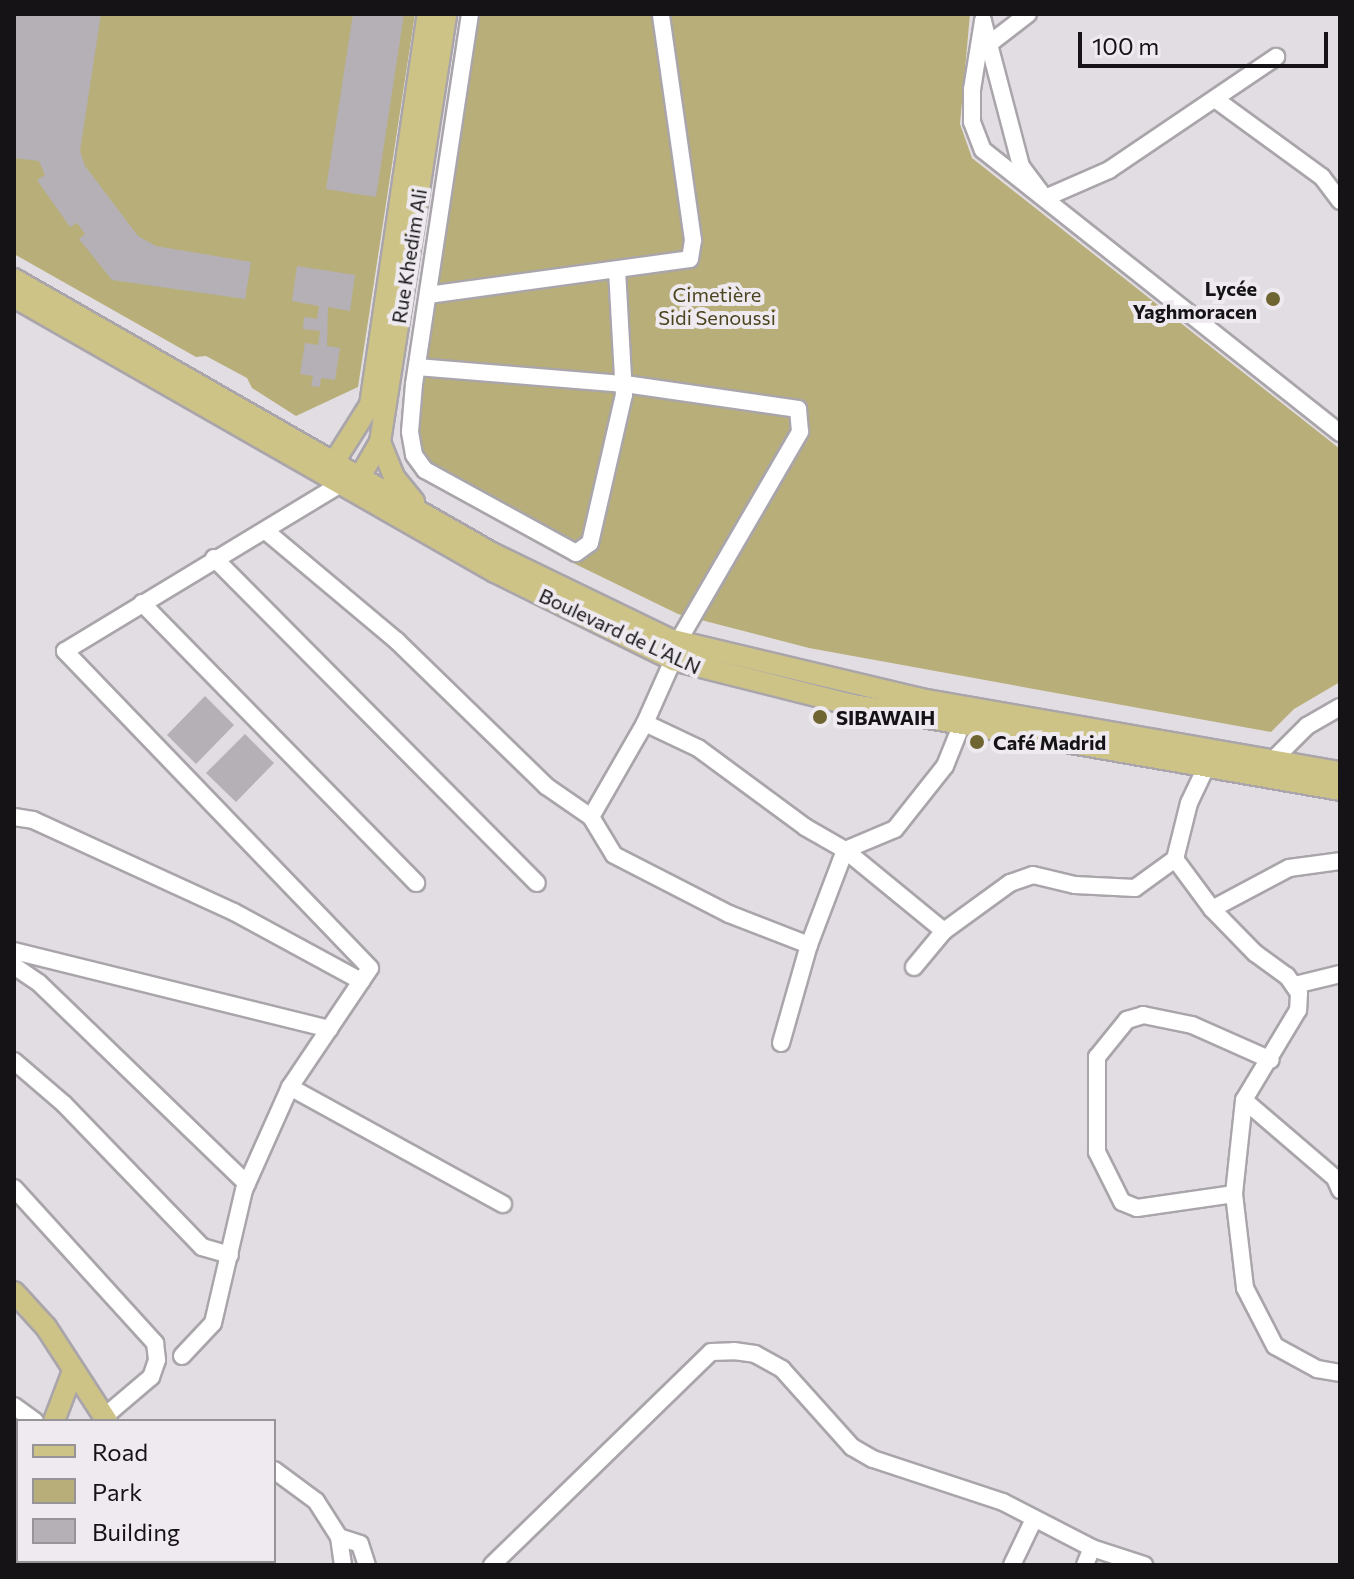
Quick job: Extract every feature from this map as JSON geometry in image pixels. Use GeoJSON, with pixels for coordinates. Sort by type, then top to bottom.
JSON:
{"type":"FeatureCollection","features":[{"type":"Feature","properties":{"kind":"main road","name":"Rue Khedim Ali"},"geometry":{"type":"LineString","coordinates":[[343,478],[370,405],[428,14]]}},
{"type":"Feature","properties":{"kind":"main road","name":"Rue Khedim Ali"},"geometry":{"type":"LineString","coordinates":[[343,478],[380,442],[446,14]]}},
{"type":"Feature","properties":{"kind":"main road","name":"Boulevard de L'ALN"},"geometry":{"type":"LineString","coordinates":[[14,279],[495,572],[676,651],[965,716],[1210,759],[1340,790]]}},
{"type":"Feature","properties":{"kind":"main road","name":"Boulevard de L'ALN"},"geometry":{"type":"LineString","coordinates":[[14,297],[255,426]]}},
{"type":"Feature","properties":{"kind":"main road"},"geometry":{"type":"LineString","coordinates":[[380,442],[394,477],[425,514]]}},
{"type":"Feature","properties":{"kind":"main road","name":"Boulevard de L'ALN"},"geometry":{"type":"LineString","coordinates":[[343,478],[425,514],[676,651]]}},
{"type":"Feature","properties":{"kind":"main road","name":"Boulevard de L'ALN"},"geometry":{"type":"LineString","coordinates":[[1210,759],[1274,759],[1340,772]]}},
{"type":"Feature","properties":{"kind":"main road"},"geometry":{"type":"LineString","coordinates":[[14,1292],[46,1327],[106,1419]]}},
{"type":"Feature","properties":{"kind":"main road"},"geometry":{"type":"LineString","coordinates":[[55,1419],[73,1371]]}},
{"type":"Feature","properties":{"kind":"street"},"geometry":{"type":"LineString","coordinates":[[470,14],[417,367],[410,432],[414,455],[425,470],[576,553],[590,543],[625,384],[617,271]]}},
{"type":"Feature","properties":{"kind":"street"},"geometry":{"type":"LineString","coordinates":[[428,295],[680,264],[692,255],[661,14]]}},
{"type":"Feature","properties":{"kind":"street"},"geometry":{"type":"LineString","coordinates":[[989,44],[1028,14]]}},
{"type":"Feature","properties":{"kind":"street"},"geometry":{"type":"LineString","coordinates":[[983,17],[1021,166],[1045,198]]}},
{"type":"Feature","properties":{"kind":"street"},"geometry":{"type":"LineString","coordinates":[[983,17],[972,122],[983,150],[1340,433]]}},
{"type":"Feature","properties":{"kind":"street"},"geometry":{"type":"LineString","coordinates":[[1045,198],[1109,170],[1276,57]]}},
{"type":"Feature","properties":{"kind":"street"},"geometry":{"type":"LineString","coordinates":[[1215,99],[1322,177],[1338,194]]}},
{"type":"Feature","properties":{"kind":"street"},"geometry":{"type":"LineString","coordinates":[[417,367],[625,384],[798,409],[800,432],[676,651],[645,723],[591,817]]}},
{"type":"Feature","properties":{"kind":"street"},"geometry":{"type":"LineString","coordinates":[[182,1356],[213,1323],[247,1184],[290,1087],[370,968],[65,651],[214,558],[267,532],[343,478]]}},
{"type":"Feature","properties":{"kind":"street"},"geometry":{"type":"LineString","coordinates":[[267,532],[397,641],[546,786],[591,817],[614,855],[729,914],[809,945]]}},
{"type":"Feature","properties":{"kind":"street"},"geometry":{"type":"LineString","coordinates":[[214,558],[537,883]]}},
{"type":"Feature","properties":{"kind":"street"},"geometry":{"type":"LineString","coordinates":[[142,603],[416,883]]}},
{"type":"Feature","properties":{"kind":"street"},"geometry":{"type":"LineString","coordinates":[[1274,759],[1307,726],[1340,707]]}},
{"type":"Feature","properties":{"kind":"street"},"geometry":{"type":"LineString","coordinates":[[781,1043],[809,945],[845,850],[895,829],[945,766],[965,716]]}},
{"type":"Feature","properties":{"kind":"street"},"geometry":{"type":"LineString","coordinates":[[645,723],[698,748],[805,827],[845,850],[944,931]]}},
{"type":"Feature","properties":{"kind":"street"},"geometry":{"type":"LineString","coordinates":[[914,967],[944,931],[1010,883],[1033,875],[1075,885],[1135,888],[1175,859],[1189,803],[1210,759]]}},
{"type":"Feature","properties":{"kind":"street"},"geometry":{"type":"LineString","coordinates":[[14,817],[33,820],[234,912],[361,981]]}},
{"type":"Feature","properties":{"kind":"street"},"geometry":{"type":"LineString","coordinates":[[1175,859],[1212,909],[1295,985],[1298,1010],[1271,1060],[1244,1100],[1234,1194],[1245,1288],[1265,1330],[1275,1346],[1293,1358],[1340,1373]]}},
{"type":"Feature","properties":{"kind":"street"},"geometry":{"type":"LineString","coordinates":[[1212,909],[1289,868],[1340,861]]}},
{"type":"Feature","properties":{"kind":"street"},"geometry":{"type":"LineString","coordinates":[[14,951],[329,1029]]}},
{"type":"Feature","properties":{"kind":"street"},"geometry":{"type":"LineString","coordinates":[[14,966],[39,983],[247,1184]]}},
{"type":"Feature","properties":{"kind":"street"},"geometry":{"type":"LineString","coordinates":[[1295,985],[1340,974]]}},
{"type":"Feature","properties":{"kind":"street"},"geometry":{"type":"LineString","coordinates":[[1234,1194],[1137,1208],[1122,1202],[1097,1152],[1097,1057],[1127,1020],[1143,1015],[1192,1025],[1271,1060]]}},
{"type":"Feature","properties":{"kind":"street"},"geometry":{"type":"LineString","coordinates":[[14,1061],[64,1104],[202,1247],[230,1255]]}},
{"type":"Feature","properties":{"kind":"street"},"geometry":{"type":"LineString","coordinates":[[290,1087],[503,1204]]}},
{"type":"Feature","properties":{"kind":"street"},"geometry":{"type":"LineString","coordinates":[[1244,1100],[1335,1178],[1340,1190]]}},
{"type":"Feature","properties":{"kind":"street"},"geometry":{"type":"LineString","coordinates":[[14,1188],[155,1343],[157,1360],[151,1377],[106,1419]]}},
{"type":"Feature","properties":{"kind":"street"},"geometry":{"type":"LineString","coordinates":[[14,1311],[46,1327]]}},
{"type":"Feature","properties":{"kind":"street"},"geometry":{"type":"LineString","coordinates":[[492,1565],[711,1352],[755,1354],[782,1369],[852,1447],[873,1459],[1003,1502],[1092,1548],[1144,1565]]}},
{"type":"Feature","properties":{"kind":"street"},"geometry":{"type":"LineString","coordinates":[[14,1406],[32,1419]]}},
{"type":"Feature","properties":{"kind":"street"},"geometry":{"type":"LineString","coordinates":[[276,1471],[316,1501],[339,1537],[343,1565]]}},
{"type":"Feature","properties":{"kind":"street"},"geometry":{"type":"LineString","coordinates":[[1012,1565],[1034,1519]]}},
{"type":"Feature","properties":{"kind":"street"},"geometry":{"type":"LineString","coordinates":[[339,1537],[360,1544],[367,1565]]}},
{"type":"Feature","properties":{"kind":"street"},"geometry":{"type":"LineString","coordinates":[[1085,1565],[1092,1548]]}},
{"type":"Feature","properties":{"kind":"green space"},"geometry":{"type":"Polygon","coordinates":[[[14,14],[415,14],[358,387],[296,416],[252,388],[247,378],[206,356],[196,357],[14,254],[14,14]]]}},
{"type":"Feature","properties":{"kind":"green space","name":"Cimetière Sidi Senoussi"},"geometry":{"type":"Polygon","coordinates":[[[461,14],[970,14],[960,124],[972,158],[1340,449],[1340,682],[1294,709],[1271,732],[809,648],[678,614],[569,561],[419,476],[406,459],[401,432],[405,383],[461,14]]]}},
{"type":"Feature","properties":{"kind":"building"},"geometry":{"type":"Polygon","coordinates":[[[14,14],[101,14],[80,151],[85,166],[138,236],[156,246],[251,262],[245,299],[112,280],[79,239],[85,234],[77,223],[70,227],[37,180],[45,175],[39,161],[14,158],[14,14]]]}},
{"type":"Feature","properties":{"kind":"building"},"geometry":{"type":"Polygon","coordinates":[[[353,14],[404,14],[376,197],[326,189],[353,14]]]}},
{"type":"Feature","properties":{"kind":"building"},"geometry":{"type":"Polygon","coordinates":[[[297,266],[355,275],[350,311],[328,307],[327,346],[340,348],[335,380],[321,378],[320,387],[311,386],[313,376],[300,374],[305,343],[318,345],[320,331],[303,329],[304,317],[317,319],[319,306],[292,301],[297,266]]]}},
{"type":"Feature","properties":{"kind":"building"},"geometry":{"type":"Polygon","coordinates":[[[205,696],[234,725],[196,764],[167,735],[205,696]]]}},
{"type":"Feature","properties":{"kind":"building"},"geometry":{"type":"Polygon","coordinates":[[[245,734],[274,763],[236,802],[206,773],[245,734]]]}},
{"type":"Feature","properties":{"kind":"place","name":"Lycée Yaghmoracen"},"geometry":{"type":"Point","coordinates":[1273,299]}},
{"type":"Feature","properties":{"kind":"place","name":"SIBAWAIH"},"geometry":{"type":"Point","coordinates":[820,717]}},
{"type":"Feature","properties":{"kind":"place","name":"Café Madrid"},"geometry":{"type":"Point","coordinates":[977,742]}}]}
